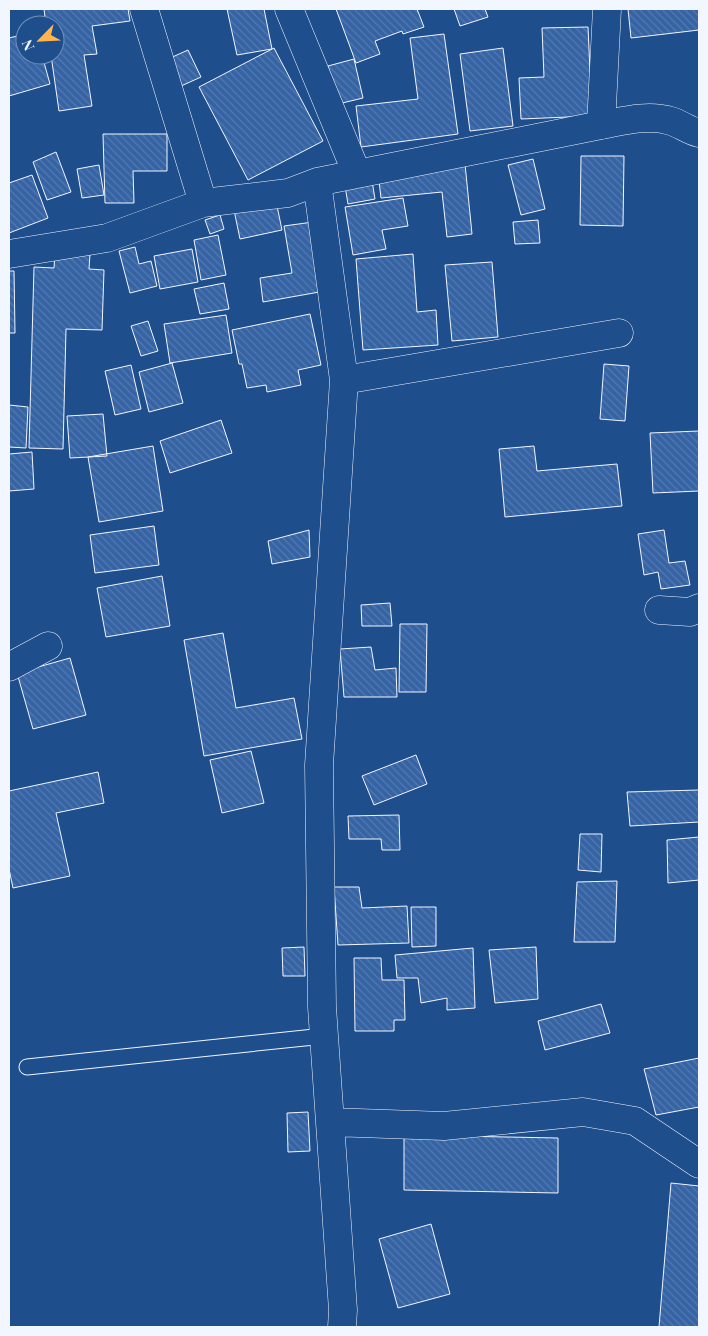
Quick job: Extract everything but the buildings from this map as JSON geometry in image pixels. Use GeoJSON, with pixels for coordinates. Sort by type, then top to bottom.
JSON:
{"type":"FeatureCollection","features":[{"type":"Feature","properties":{"kind":"street"},"geometry":{"type":"LineString","coordinates":[[144,9],[203,203]]}},
{"type":"Feature","properties":{"kind":"street"},"geometry":{"type":"LineString","coordinates":[[289,9],[357,174]]}},
{"type":"Feature","properties":{"kind":"street"},"geometry":{"type":"LineString","coordinates":[[601,125],[607,9]]}},
{"type":"Feature","properties":{"kind":"street"},"geometry":{"type":"LineString","coordinates":[[9,254],[107,238],[203,203],[288,193],[317,182],[601,125],[642,118],[671,121],[699,133]]}},
{"type":"Feature","properties":{"kind":"street"},"geometry":{"type":"LineString","coordinates":[[317,182],[344,380],[319,765],[322,1007],[342,1327]]}},
{"type":"Feature","properties":{"kind":"street"},"geometry":{"type":"LineString","coordinates":[[344,380],[619,333]]}},
{"type":"Feature","properties":{"kind":"street"},"geometry":{"type":"LineString","coordinates":[[659,610],[690,612],[699,608]]}},
{"type":"Feature","properties":{"kind":"street"},"geometry":{"type":"LineString","coordinates":[[9,667],[48,646]]}},
{"type":"Feature","properties":{"kind":"street"},"geometry":{"type":"LineString","coordinates":[[330,1122],[444,1126],[583,1112],[635,1121],[699,1164]]}},
{"type":"Feature","properties":{"kind":"lane"},"geometry":{"type":"LineString","coordinates":[[27,1067],[324,1036]]}}]}
